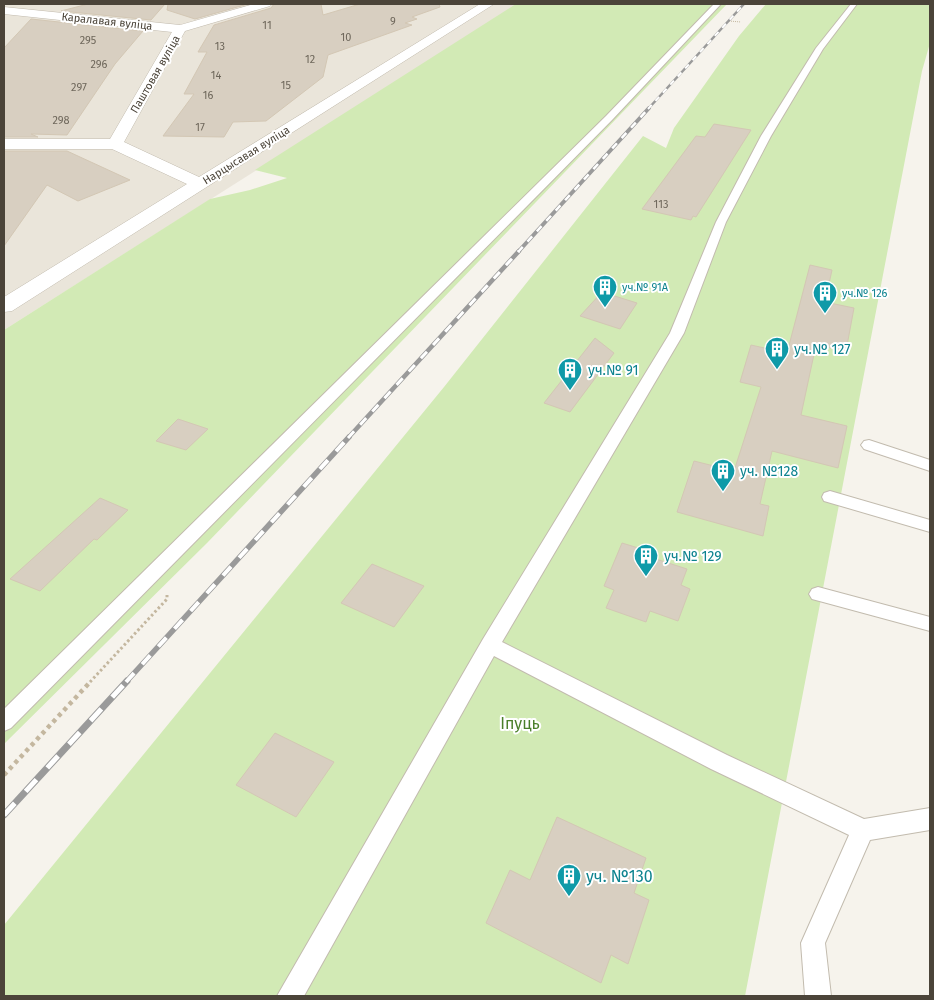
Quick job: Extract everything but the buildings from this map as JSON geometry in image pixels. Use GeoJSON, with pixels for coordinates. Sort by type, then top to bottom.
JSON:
{"type":"FeatureCollection","features":[{"type":"Feature","properties":{"kind":"street"},"geometry":{"type":"LineString","coordinates":[[7,13],[42,4]]}},
{"type":"Feature","properties":{"kind":"street","name":"Паштовая вуліца"},"geometry":{"type":"LineString","coordinates":[[114,144],[180,29],[266,4]]}},
{"type":"Feature","properties":{"kind":"street","name":"Нарцысавая вуліца"},"geometry":{"type":"LineString","coordinates":[[4,306],[488,4]]}},
{"type":"Feature","properties":{"kind":"street","name":"Каралавая вуліца"},"geometry":{"type":"LineString","coordinates":[[7,13],[180,29]]}},
{"type":"Feature","properties":{"kind":"street"},"geometry":{"type":"LineString","coordinates":[[4,144],[114,144],[200,184]]}},
{"type":"Feature","properties":{"kind":"lane"},"geometry":{"type":"LineString","coordinates":[[4,722],[609,118],[718,4]]}},
{"type":"Feature","properties":{"kind":"lane"},"geometry":{"type":"LineString","coordinates":[[290,996],[490,645],[677,333],[721,222],[766,136],[820,48],[854,4]]}},
{"type":"Feature","properties":{"kind":"lane"},"geometry":{"type":"LineString","coordinates":[[869,446],[930,466]]}},
{"type":"Feature","properties":{"kind":"lane"},"geometry":{"type":"LineString","coordinates":[[830,497],[930,526]]}},
{"type":"Feature","properties":{"kind":"lane"},"geometry":{"type":"LineString","coordinates":[[818,594],[930,624]]}},
{"type":"Feature","properties":{"kind":"lane"},"geometry":{"type":"LineString","coordinates":[[490,645],[719,762],[863,830],[930,819]]}},
{"type":"Feature","properties":{"kind":"lane"},"geometry":{"type":"LineString","coordinates":[[818,996],[813,943],[863,830]]}},
{"type":"Feature","properties":{"kind":"path"},"geometry":{"type":"LineString","coordinates":[[4,775],[167,599],[170,557]]}},
{"type":"Feature","properties":{"kind":"shaded area"},"geometry":{"type":"Polygon","coordinates":[[[4,4],[519,4],[4,330],[4,4]]]}},
{"type":"Feature","properties":{"kind":"green space"},"geometry":{"type":"Polygon","coordinates":[[[516,4],[727,4],[207,543],[4,744],[4,330],[210,199],[250,190],[287,178],[255,170],[516,4]]]}},
{"type":"Feature","properties":{"kind":"green space","name":"Іпуць"},"geometry":{"type":"Polygon","coordinates":[[[766,4],[930,4],[930,43],[922,71],[745,996],[4,996],[4,925],[444,387],[643,136],[666,148],[674,128],[739,36],[766,4]]]}},
{"type":"Feature","properties":{"kind":"railway"},"geometry":{"type":"LineString","coordinates":[[648,109],[744,4]]}},
{"type":"Feature","properties":{"kind":"railway"},"geometry":{"type":"LineString","coordinates":[[518,252],[649,108]]}},
{"type":"Feature","properties":{"kind":"railway"},"geometry":{"type":"LineString","coordinates":[[348,438],[519,251]]}},
{"type":"Feature","properties":{"kind":"railway"},"geometry":{"type":"LineString","coordinates":[[126,682],[349,437]]}},
{"type":"Feature","properties":{"kind":"railway"},"geometry":{"type":"LineString","coordinates":[[4,815],[127,681]]}},
{"type":"Feature","properties":{"kind":"place","name":"уч.№ 91А"},"geometry":{"type":"Point","coordinates":[605,308]}},
{"type":"Feature","properties":{"kind":"place","name":"уч.№ 126"},"geometry":{"type":"Point","coordinates":[825,314]}},
{"type":"Feature","properties":{"kind":"place","name":"уч.№ 127"},"geometry":{"type":"Point","coordinates":[777,370]}},
{"type":"Feature","properties":{"kind":"place","name":"уч.№ 91"},"geometry":{"type":"Point","coordinates":[570,391]}},
{"type":"Feature","properties":{"kind":"place","name":"уч. №128"},"geometry":{"type":"Point","coordinates":[723,492]}},
{"type":"Feature","properties":{"kind":"place","name":"уч.№ 129"},"geometry":{"type":"Point","coordinates":[646,577]}},
{"type":"Feature","properties":{"kind":"place","name":"уч. №130"},"geometry":{"type":"Point","coordinates":[569,897]}}]}
